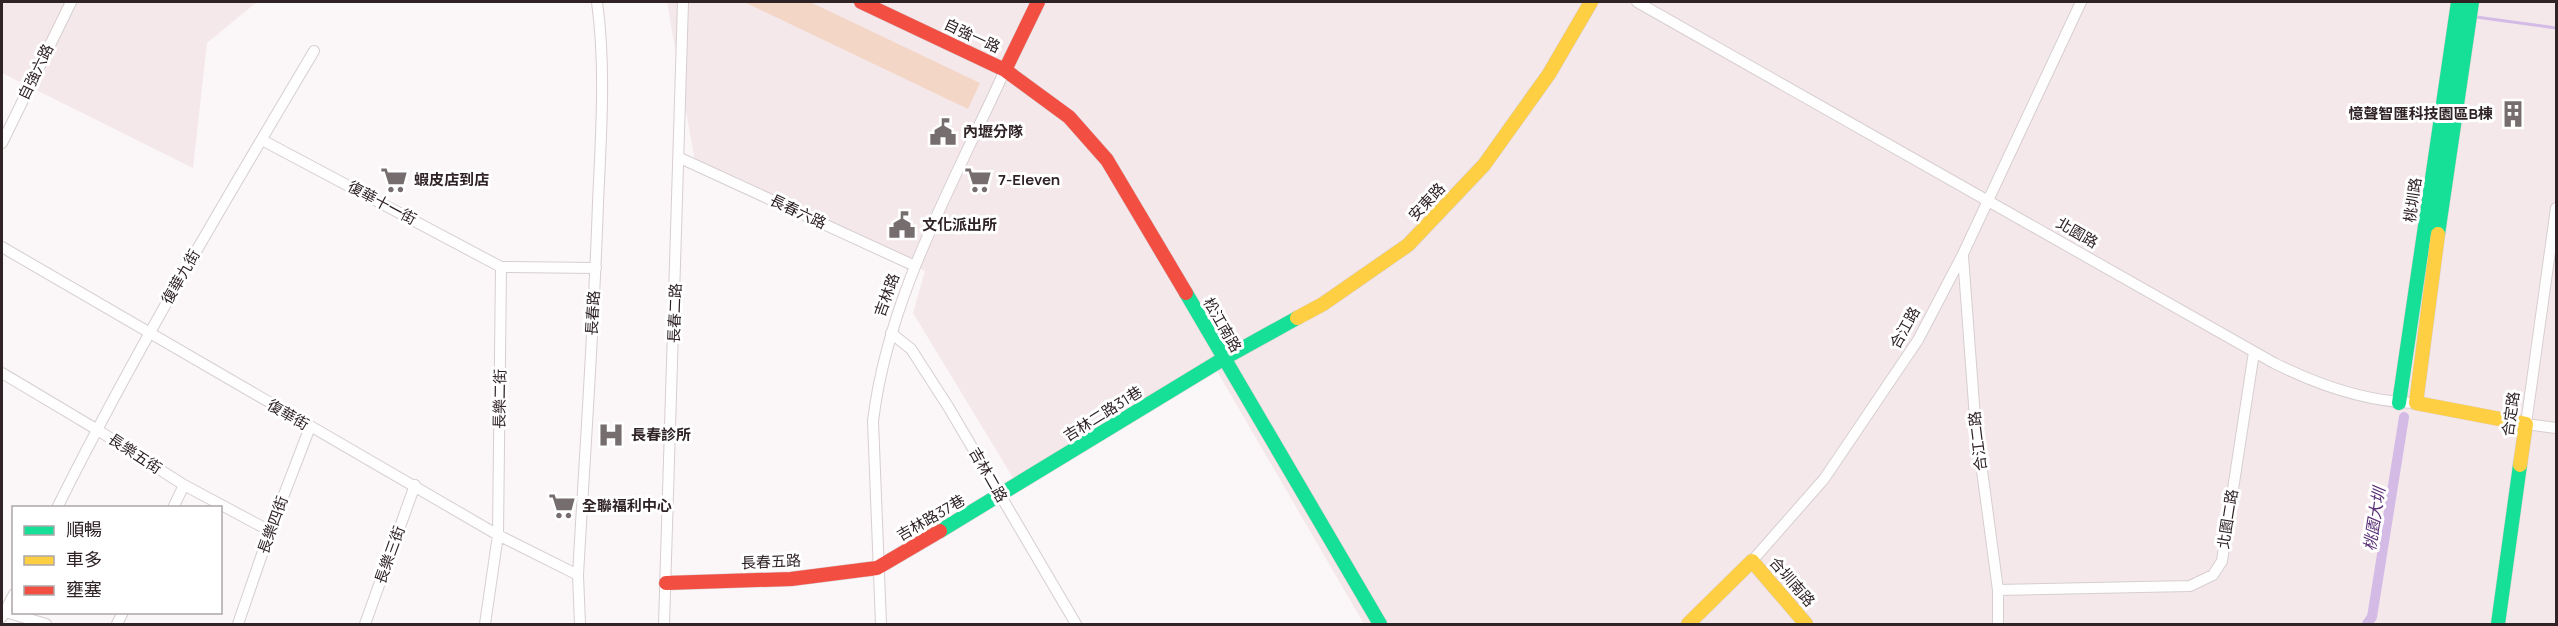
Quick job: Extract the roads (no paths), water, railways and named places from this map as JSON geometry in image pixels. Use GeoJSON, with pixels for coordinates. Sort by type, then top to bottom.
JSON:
{"type":"FeatureCollection","features":[{"type":"Feature","properties":{"kind":"street","name":"自強六路"},"geometry":{"type":"LineString","coordinates":[[2,143],[71,2]]}},
{"type":"Feature","properties":{"kind":"street","name":"長春路"},"geometry":{"type":"LineString","coordinates":[[580,624],[578,575],[596,268],[602,104],[600,22],[597,2]]}},
{"type":"Feature","properties":{"kind":"street","name":"長春二路"},"geometry":{"type":"LineString","coordinates":[[664,624],[683,2]]}},
{"type":"Feature","properties":{"kind":"street","name":"自強一路"},"geometry":{"type":"LineString","coordinates":[[861,2],[1005,70]]}},
{"type":"Feature","properties":{"kind":"street","name":"吉林路"},"geometry":{"type":"LineString","coordinates":[[880,624],[873,421],[877,388],[891,333],[915,267],[1038,2]]}},
{"type":"Feature","properties":{"kind":"street","name":"安東路"},"geometry":{"type":"LineString","coordinates":[[1223,359],[1323,304],[1408,245],[1484,165],[1549,74],[1591,2]]}},
{"type":"Feature","properties":{"kind":"street","name":"北園路"},"geometry":{"type":"LineString","coordinates":[[1637,2],[2254,352],[2308,380],[2342,391],[2399,403],[2526,424]]}},
{"type":"Feature","properties":{"kind":"street","name":"合江路"},"geometry":{"type":"LineString","coordinates":[[1688,624],[1752,561],[1824,478],[1918,340],[1962,256],[2081,2]]}},
{"type":"Feature","properties":{"kind":"street","name":"桃圳路"},"geometry":{"type":"LineString","coordinates":[[2399,403],[2458,2]]}},
{"type":"Feature","properties":{"kind":"street","name":"桃圳路"},"geometry":{"type":"LineString","coordinates":[[2416,404],[2424,333],[2472,2]]}},
{"type":"Feature","properties":{"kind":"street","name":"復華九街"},"geometry":{"type":"LineString","coordinates":[[58,506],[96,429],[149,334],[314,51]]}},
{"type":"Feature","properties":{"kind":"street","name":"松江南路"},"geometry":{"type":"LineString","coordinates":[[1005,70],[1069,117],[1107,160],[1380,624]]}},
{"type":"Feature","properties":{"kind":"street","name":"復華十一街"},"geometry":{"type":"LineString","coordinates":[[262,140],[501,267]]}},
{"type":"Feature","properties":{"kind":"street","name":"長春六路"},"geometry":{"type":"LineString","coordinates":[[680,158],[915,267]]}},
{"type":"Feature","properties":{"kind":"street","name":"合定路"},"geometry":{"type":"LineString","coordinates":[[2498,624],[2556,208]]}},
{"type":"Feature","properties":{"kind":"street","name":"復華街"},"geometry":{"type":"LineString","coordinates":[[2,247],[498,535],[578,575]]}},
{"type":"Feature","properties":{"kind":"street","name":"合江二路"},"geometry":{"type":"LineString","coordinates":[[1962,256],[1976,429],[1998,590],[1998,624]]}},
{"type":"Feature","properties":{"kind":"street"},"geometry":{"type":"LineString","coordinates":[[501,267],[596,268]]}},
{"type":"Feature","properties":{"kind":"street","name":"長樂二街"},"geometry":{"type":"LineString","coordinates":[[486,624],[498,535],[501,267]]}},
{"type":"Feature","properties":{"kind":"street","name":"吉林二路"},"geometry":{"type":"LineString","coordinates":[[891,333],[911,349],[949,408],[1076,624]]}},
{"type":"Feature","properties":{"kind":"street","name":"北園二路"},"geometry":{"type":"LineString","coordinates":[[1998,590],[2190,586],[2213,575],[2222,561],[2254,352]]}},
{"type":"Feature","properties":{"kind":"street","name":"吉林二路31巷"},"geometry":{"type":"LineString","coordinates":[[1001,496],[1223,359]]}},
{"type":"Feature","properties":{"kind":"street","name":"長樂五街"},"geometry":{"type":"LineString","coordinates":[[2,373],[184,485],[270,531]]}},
{"type":"Feature","properties":{"kind":"street"},"geometry":{"type":"LineString","coordinates":[[2526,424],[2556,428]]}},
{"type":"Feature","properties":{"kind":"street","name":"長樂四街"},"geometry":{"type":"LineString","coordinates":[[238,624],[270,531],[310,427]]}},
{"type":"Feature","properties":{"kind":"street"},"geometry":{"type":"LineString","coordinates":[[174,506],[184,485]]}},
{"type":"Feature","properties":{"kind":"street","name":"長樂三街"},"geometry":{"type":"LineString","coordinates":[[365,624],[415,485]]}},
{"type":"Feature","properties":{"kind":"street","name":"吉林路37巷"},"geometry":{"type":"LineString","coordinates":[[877,568],[1001,496]]}},
{"type":"Feature","properties":{"kind":"street","name":"合圳南路"},"geometry":{"type":"LineString","coordinates":[[1752,561],[1806,624]]}},
{"type":"Feature","properties":{"kind":"street","name":"長春五路"},"geometry":{"type":"LineString","coordinates":[[666,583],[791,579],[877,568]]}},
{"type":"Feature","properties":{"kind":"street"},"geometry":{"type":"LineString","coordinates":[[12,597],[2,614],[46,624]]}},
{"type":"Feature","properties":{"kind":"waterway"},"geometry":{"type":"LineString","coordinates":[[2476,17],[2556,28]]}},
{"type":"Feature","properties":{"kind":"waterway","name":"桃園大圳"},"geometry":{"type":"LineString","coordinates":[[2367,624],[2372,617],[2404,417]]}},
{"type":"Feature","properties":{"kind":"place","name":"憶聲智匯科技園區B棟"},"geometry":{"type":"Point","coordinates":[2513,114]}},
{"type":"Feature","properties":{"kind":"place","name":"內壢分隊"},"geometry":{"type":"Point","coordinates":[943,132]}},
{"type":"Feature","properties":{"kind":"place","name":"蝦皮店到店"},"geometry":{"type":"Point","coordinates":[394,180]}},
{"type":"Feature","properties":{"kind":"place","name":"7-Eleven"},"geometry":{"type":"Point","coordinates":[978,180]}},
{"type":"Feature","properties":{"kind":"place","name":"文化派出所"},"geometry":{"type":"Point","coordinates":[902,225]}},
{"type":"Feature","properties":{"kind":"place","name":"長春診所"},"geometry":{"type":"Point","coordinates":[611,435]}},
{"type":"Feature","properties":{"kind":"place","name":"全聯福利中心"},"geometry":{"type":"Point","coordinates":[562,506]}}]}
